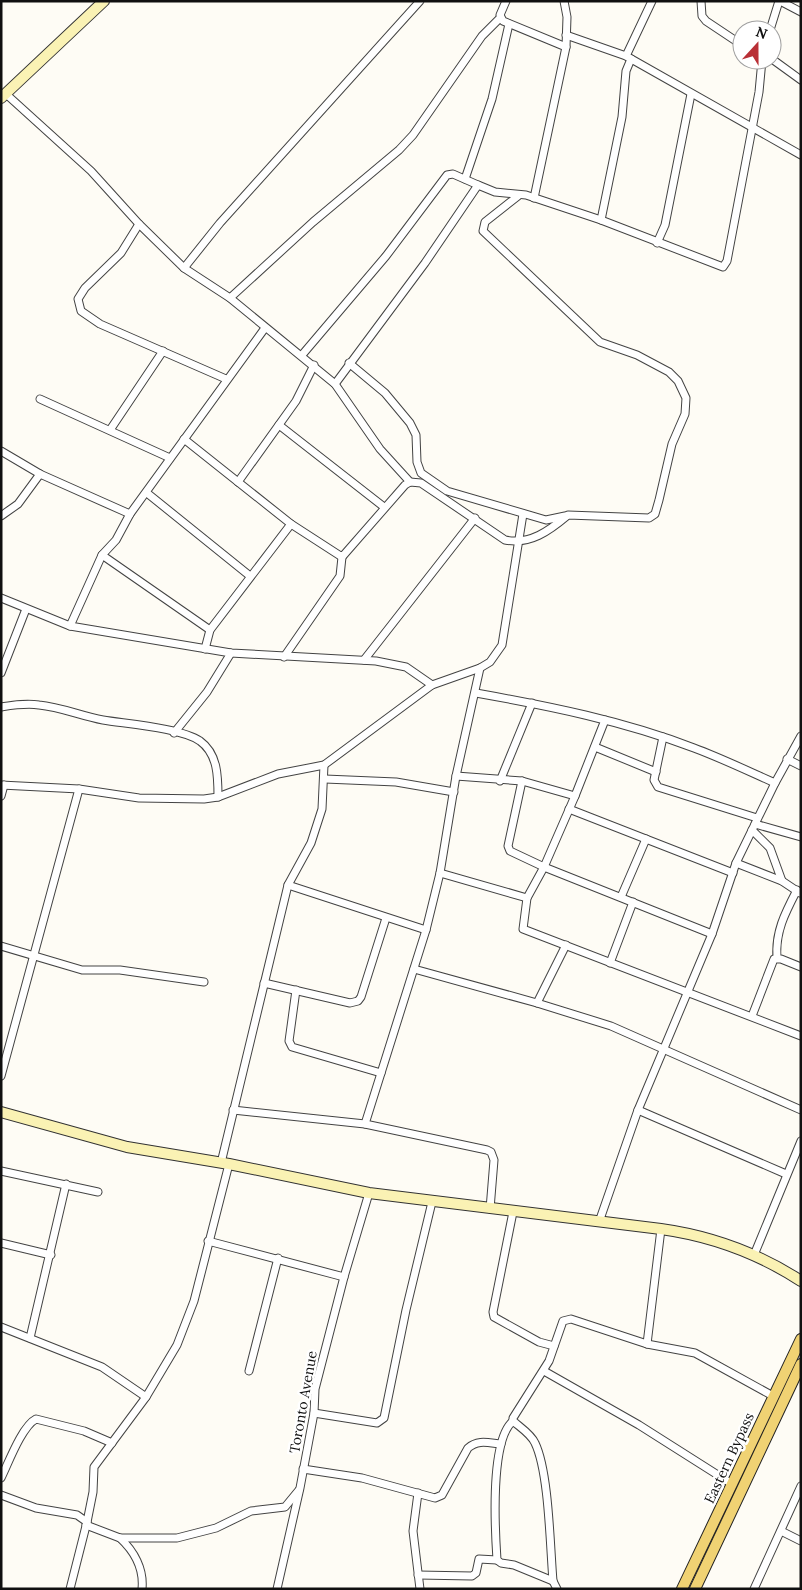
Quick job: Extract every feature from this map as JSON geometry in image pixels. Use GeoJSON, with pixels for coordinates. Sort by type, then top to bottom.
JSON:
{"type":"FeatureCollection","features":[{"type":"Feature","properties":{"kind":"main road","name":"Eastern Bypass"},"geometry":{"type":"LineString","coordinates":[[682,1589],[801,1339]]}},
{"type":"Feature","properties":{"kind":"main road","name":"Eastern Bypass"},"geometry":{"type":"LineString","coordinates":[[695,1589],[801,1364]]}},
{"type":"Feature","properties":{"kind":"street"},"geometry":{"type":"LineString","coordinates":[[104,1],[4,96],[83,164],[139,224],[184,268],[230,298],[265,328],[302,355],[335,384],[380,449],[410,482]]}},
{"type":"Feature","properties":{"kind":"street"},"geometry":{"type":"LineString","coordinates":[[184,268],[220,223],[420,1]]}},
{"type":"Feature","properties":{"kind":"street"},"geometry":{"type":"LineString","coordinates":[[230,298],[313,222],[399,150],[413,135],[488,28],[500,18],[506,1]]}},
{"type":"Feature","properties":{"kind":"street"},"geometry":{"type":"LineString","coordinates":[[534,198],[566,47],[567,17],[564,1]]}},
{"type":"Feature","properties":{"kind":"street"},"geometry":{"type":"LineString","coordinates":[[601,220],[622,118],[629,58],[652,1]]}},
{"type":"Feature","properties":{"kind":"street"},"geometry":{"type":"LineString","coordinates":[[701,1],[702,16],[732,38]]}},
{"type":"Feature","properties":{"kind":"street"},"geometry":{"type":"LineString","coordinates":[[773,20],[780,1],[801,12]]}},
{"type":"Feature","properties":{"kind":"street"},"geometry":{"type":"LineString","coordinates":[[500,18],[509,24],[566,47]]}},
{"type":"Feature","properties":{"kind":"street"},"geometry":{"type":"LineString","coordinates":[[465,179],[492,99],[509,24]]}},
{"type":"Feature","properties":{"kind":"street"},"geometry":{"type":"LineString","coordinates":[[566,35],[629,58],[801,155]]}},
{"type":"Feature","properties":{"kind":"street"},"geometry":{"type":"LineString","coordinates":[[782,66],[801,80]]}},
{"type":"Feature","properties":{"kind":"street"},"geometry":{"type":"LineString","coordinates":[[302,355],[391,249],[447,175],[453,174],[495,192],[518,196],[526,195],[601,220],[722,267],[727,261],[759,92],[761,70]]}},
{"type":"Feature","properties":{"kind":"street"},"geometry":{"type":"LineString","coordinates":[[657,243],[665,225],[691,94]]}},
{"type":"Feature","properties":{"kind":"street"},"geometry":{"type":"LineString","coordinates":[[335,384],[425,263],[478,185]]}},
{"type":"Feature","properties":{"kind":"street"},"geometry":{"type":"LineString","coordinates":[[349,363],[385,393],[410,423],[416,434],[417,462],[422,472],[447,491],[546,520],[568,515],[649,518],[654,514],[672,444],[684,414],[686,398],[678,381],[669,372],[637,355],[600,342],[483,231],[485,222],[518,196]]}},
{"type":"Feature","properties":{"kind":"street"},"geometry":{"type":"LineString","coordinates":[[139,224],[120,253],[85,288],[78,299],[82,311],[100,324],[226,379]]}},
{"type":"Feature","properties":{"kind":"street"},"geometry":{"type":"LineString","coordinates":[[70,626],[102,555],[116,540],[130,514],[226,379],[265,328]]}},
{"type":"Feature","properties":{"kind":"street"},"geometry":{"type":"LineString","coordinates":[[110,430],[163,352]]}},
{"type":"Feature","properties":{"kind":"street"},"geometry":{"type":"LineString","coordinates":[[238,482],[296,401],[314,365]]}},
{"type":"Feature","properties":{"kind":"street"},"geometry":{"type":"LineString","coordinates":[[40,399],[170,458]]}},
{"type":"Feature","properties":{"kind":"street"},"geometry":{"type":"LineString","coordinates":[[279,425],[384,507]]}},
{"type":"Feature","properties":{"kind":"street"},"geometry":{"type":"LineString","coordinates":[[184,439],[291,524],[342,557]]}},
{"type":"Feature","properties":{"kind":"street"},"geometry":{"type":"LineString","coordinates":[[1,451],[40,474],[130,514]]}},
{"type":"Feature","properties":{"kind":"street"},"geometry":{"type":"LineString","coordinates":[[1,516],[18,504],[40,474]]}},
{"type":"Feature","properties":{"kind":"street"},"geometry":{"type":"LineString","coordinates":[[284,657],[340,576],[342,557],[384,507],[410,482],[421,483],[505,540],[517,542],[547,533],[568,515]]}},
{"type":"Feature","properties":{"kind":"street"},"geometry":{"type":"LineString","coordinates":[[146,493],[250,576]]}},
{"type":"Feature","properties":{"kind":"street"},"geometry":{"type":"LineString","coordinates":[[1,796],[3,785],[79,789],[139,798],[204,799],[218,797],[278,774],[324,765],[432,685],[480,668],[496,655],[502,646],[517,542],[523,514]]}},
{"type":"Feature","properties":{"kind":"street"},"geometry":{"type":"LineString","coordinates":[[364,660],[475,518]]}},
{"type":"Feature","properties":{"kind":"street"},"geometry":{"type":"LineString","coordinates":[[205,649],[210,630],[291,524]]}},
{"type":"Feature","properties":{"kind":"street"},"geometry":{"type":"LineString","coordinates":[[102,555],[210,630]]}},
{"type":"Feature","properties":{"kind":"street"},"geometry":{"type":"LineString","coordinates":[[1,598],[70,626],[231,653],[364,660],[406,667],[432,685]]}},
{"type":"Feature","properties":{"kind":"street"},"geometry":{"type":"LineString","coordinates":[[1,673],[26,609]]}},
{"type":"Feature","properties":{"kind":"street"},"geometry":{"type":"LineString","coordinates":[[174,733],[207,692],[231,653]]}},
{"type":"Feature","properties":{"kind":"street"},"geometry":{"type":"LineString","coordinates":[[365,1124],[426,930],[440,872],[456,776],[476,693],[480,668]]}},
{"type":"Feature","properties":{"kind":"street"},"geometry":{"type":"LineString","coordinates":[[476,693],[532,703],[605,720],[663,737],[694,748],[775,783]]}},
{"type":"Feature","properties":{"kind":"street"},"geometry":{"type":"LineString","coordinates":[[500,781],[532,703]]}},
{"type":"Feature","properties":{"kind":"street"},"geometry":{"type":"LineString","coordinates":[[1,707],[40,704],[102,719],[155,727],[199,741],[214,758],[218,797]]}},
{"type":"Feature","properties":{"kind":"street"},"geometry":{"type":"LineString","coordinates":[[605,720],[544,867],[527,898],[523,929],[801,1036]]}},
{"type":"Feature","properties":{"kind":"street"},"geometry":{"type":"LineString","coordinates":[[599,1222],[638,1110],[712,934],[736,863],[787,759],[801,736]]}},
{"type":"Feature","properties":{"kind":"street"},"geometry":{"type":"LineString","coordinates":[[663,737],[656,772],[655,784],[658,787],[755,824],[801,837]]}},
{"type":"Feature","properties":{"kind":"street"},"geometry":{"type":"LineString","coordinates":[[595,747],[656,772]]}},
{"type":"Feature","properties":{"kind":"street"},"geometry":{"type":"LineString","coordinates":[[787,759],[801,766]]}},
{"type":"Feature","properties":{"kind":"street"},"geometry":{"type":"LineString","coordinates":[[70,1589],[87,1523],[93,1492],[94,1467],[146,1397],[177,1346],[194,1301],[225,1164],[233,1110],[288,885],[316,831],[322,809],[325,779],[324,765]]}},
{"type":"Feature","properties":{"kind":"street"},"geometry":{"type":"LineString","coordinates":[[456,776],[500,781],[522,781],[575,796]]}},
{"type":"Feature","properties":{"kind":"street"},"geometry":{"type":"LineString","coordinates":[[325,779],[385,781],[454,792]]}},
{"type":"Feature","properties":{"kind":"street"},"geometry":{"type":"LineString","coordinates":[[522,781],[508,848],[513,854],[712,934]]}},
{"type":"Feature","properties":{"kind":"street"},"geometry":{"type":"LineString","coordinates":[[1,1076],[32,955],[79,789]]}},
{"type":"Feature","properties":{"kind":"street"},"geometry":{"type":"LineString","coordinates":[[569,809],[732,873]]}},
{"type":"Feature","properties":{"kind":"street"},"geometry":{"type":"LineString","coordinates":[[755,824],[770,848],[782,881]]}},
{"type":"Feature","properties":{"kind":"street"},"geometry":{"type":"LineString","coordinates":[[621,897],[646,838]]}},
{"type":"Feature","properties":{"kind":"street"},"geometry":{"type":"LineString","coordinates":[[736,863],[782,881],[799,892],[780,923],[776,944],[777,958]]}},
{"type":"Feature","properties":{"kind":"street"},"geometry":{"type":"LineString","coordinates":[[440,872],[527,898]]}},
{"type":"Feature","properties":{"kind":"street"},"geometry":{"type":"LineString","coordinates":[[288,885],[426,930]]}},
{"type":"Feature","properties":{"kind":"street"},"geometry":{"type":"LineString","coordinates":[[610,963],[633,902]]}},
{"type":"Feature","properties":{"kind":"street"},"geometry":{"type":"LineString","coordinates":[[264,983],[350,1003],[358,1001],[386,918]]}},
{"type":"Feature","properties":{"kind":"street"},"geometry":{"type":"LineString","coordinates":[[537,1003],[566,945]]}},
{"type":"Feature","properties":{"kind":"street"},"geometry":{"type":"LineString","coordinates":[[1,946],[82,970],[120,970],[204,982]]}},
{"type":"Feature","properties":{"kind":"street"},"geometry":{"type":"LineString","coordinates":[[777,958],[801,967]]}},
{"type":"Feature","properties":{"kind":"street"},"geometry":{"type":"LineString","coordinates":[[752,1016],[772,962],[777,958]]}},
{"type":"Feature","properties":{"kind":"street"},"geometry":{"type":"LineString","coordinates":[[414,969],[537,1003],[611,1026],[801,1110]]}},
{"type":"Feature","properties":{"kind":"street"},"geometry":{"type":"LineString","coordinates":[[296,990],[289,1041],[292,1047],[381,1073]]}},
{"type":"Feature","properties":{"kind":"street"},"geometry":{"type":"LineString","coordinates":[[233,1110],[365,1124],[491,1152],[494,1160],[490,1209]]}},
{"type":"Feature","properties":{"kind":"street"},"geometry":{"type":"LineString","coordinates":[[638,1110],[786,1174]]}},
{"type":"Feature","properties":{"kind":"street"},"geometry":{"type":"LineString","coordinates":[[1,1112],[127,1147],[225,1164],[369,1193],[513,1212],[661,1228],[706,1237],[754,1255],[801,1281]]}},
{"type":"Feature","properties":{"kind":"street"},"geometry":{"type":"LineString","coordinates":[[754,1255],[786,1174],[801,1142]]}},
{"type":"Feature","properties":{"kind":"street"},"geometry":{"type":"LineString","coordinates":[[1,1171],[98,1192]]}},
{"type":"Feature","properties":{"kind":"street"},"geometry":{"type":"LineString","coordinates":[[30,1338],[51,1255],[66,1184]]}},
{"type":"Feature","properties":{"kind":"street","name":"Toronto Avenue"},"geometry":{"type":"LineString","coordinates":[[278,1589],[314,1413],[315,1389],[344,1277],[369,1193]]}},
{"type":"Feature","properties":{"kind":"street"},"geometry":{"type":"LineString","coordinates":[[314,1413],[377,1423],[384,1418],[406,1310],[432,1202]]}},
{"type":"Feature","properties":{"kind":"street"},"geometry":{"type":"LineString","coordinates":[[513,1212],[493,1312],[494,1317],[539,1342],[554,1346]]}},
{"type":"Feature","properties":{"kind":"street"},"geometry":{"type":"LineString","coordinates":[[648,1344],[661,1228]]}},
{"type":"Feature","properties":{"kind":"street"},"geometry":{"type":"LineString","coordinates":[[208,1240],[344,1277]]}},
{"type":"Feature","properties":{"kind":"street"},"geometry":{"type":"LineString","coordinates":[[1,1243],[51,1255]]}},
{"type":"Feature","properties":{"kind":"street"},"geometry":{"type":"LineString","coordinates":[[249,1372],[278,1258]]}},
{"type":"Feature","properties":{"kind":"street"},"geometry":{"type":"LineString","coordinates":[[784,1270],[801,1275]]}},
{"type":"Feature","properties":{"kind":"street"},"geometry":{"type":"LineString","coordinates":[[497,1560],[494,1516],[504,1432],[544,1371],[563,1321],[571,1319],[648,1344],[695,1352],[774,1396]]}},
{"type":"Feature","properties":{"kind":"street"},"geometry":{"type":"LineString","coordinates":[[1,1327],[112,1373],[146,1397]]}},
{"type":"Feature","properties":{"kind":"street"},"geometry":{"type":"LineString","coordinates":[[544,1371],[639,1425],[732,1484]]}},
{"type":"Feature","properties":{"kind":"street"},"geometry":{"type":"LineString","coordinates":[[1,1478],[20,1440],[30,1424],[36,1419],[84,1431],[112,1443]]}},
{"type":"Feature","properties":{"kind":"street"},"geometry":{"type":"LineString","coordinates":[[513,1421],[531,1436],[536,1444],[544,1477],[553,1581],[557,1589]]}},
{"type":"Feature","properties":{"kind":"street"},"geometry":{"type":"LineString","coordinates":[[303,1469],[362,1478],[436,1498],[442,1494],[468,1448],[478,1442],[502,1444]]}},
{"type":"Feature","properties":{"kind":"street"},"geometry":{"type":"LineString","coordinates":[[754,1589],[801,1486]]}},
{"type":"Feature","properties":{"kind":"street"},"geometry":{"type":"LineString","coordinates":[[120,1538],[177,1538],[216,1528],[251,1511],[285,1506],[300,1488]]}},
{"type":"Feature","properties":{"kind":"street"},"geometry":{"type":"LineString","coordinates":[[418,1493],[413,1531],[420,1589]]}},
{"type":"Feature","properties":{"kind":"street"},"geometry":{"type":"LineString","coordinates":[[1,1495],[36,1508],[77,1515],[87,1523],[120,1538],[132,1551],[142,1571],[142,1589]]}},
{"type":"Feature","properties":{"kind":"street"},"geometry":{"type":"LineString","coordinates":[[781,1531],[801,1540]]}},
{"type":"Feature","properties":{"kind":"street"},"geometry":{"type":"LineString","coordinates":[[418,1575],[472,1576],[476,1573],[479,1559],[497,1560],[501,1563],[514,1565],[553,1581]]}}]}
